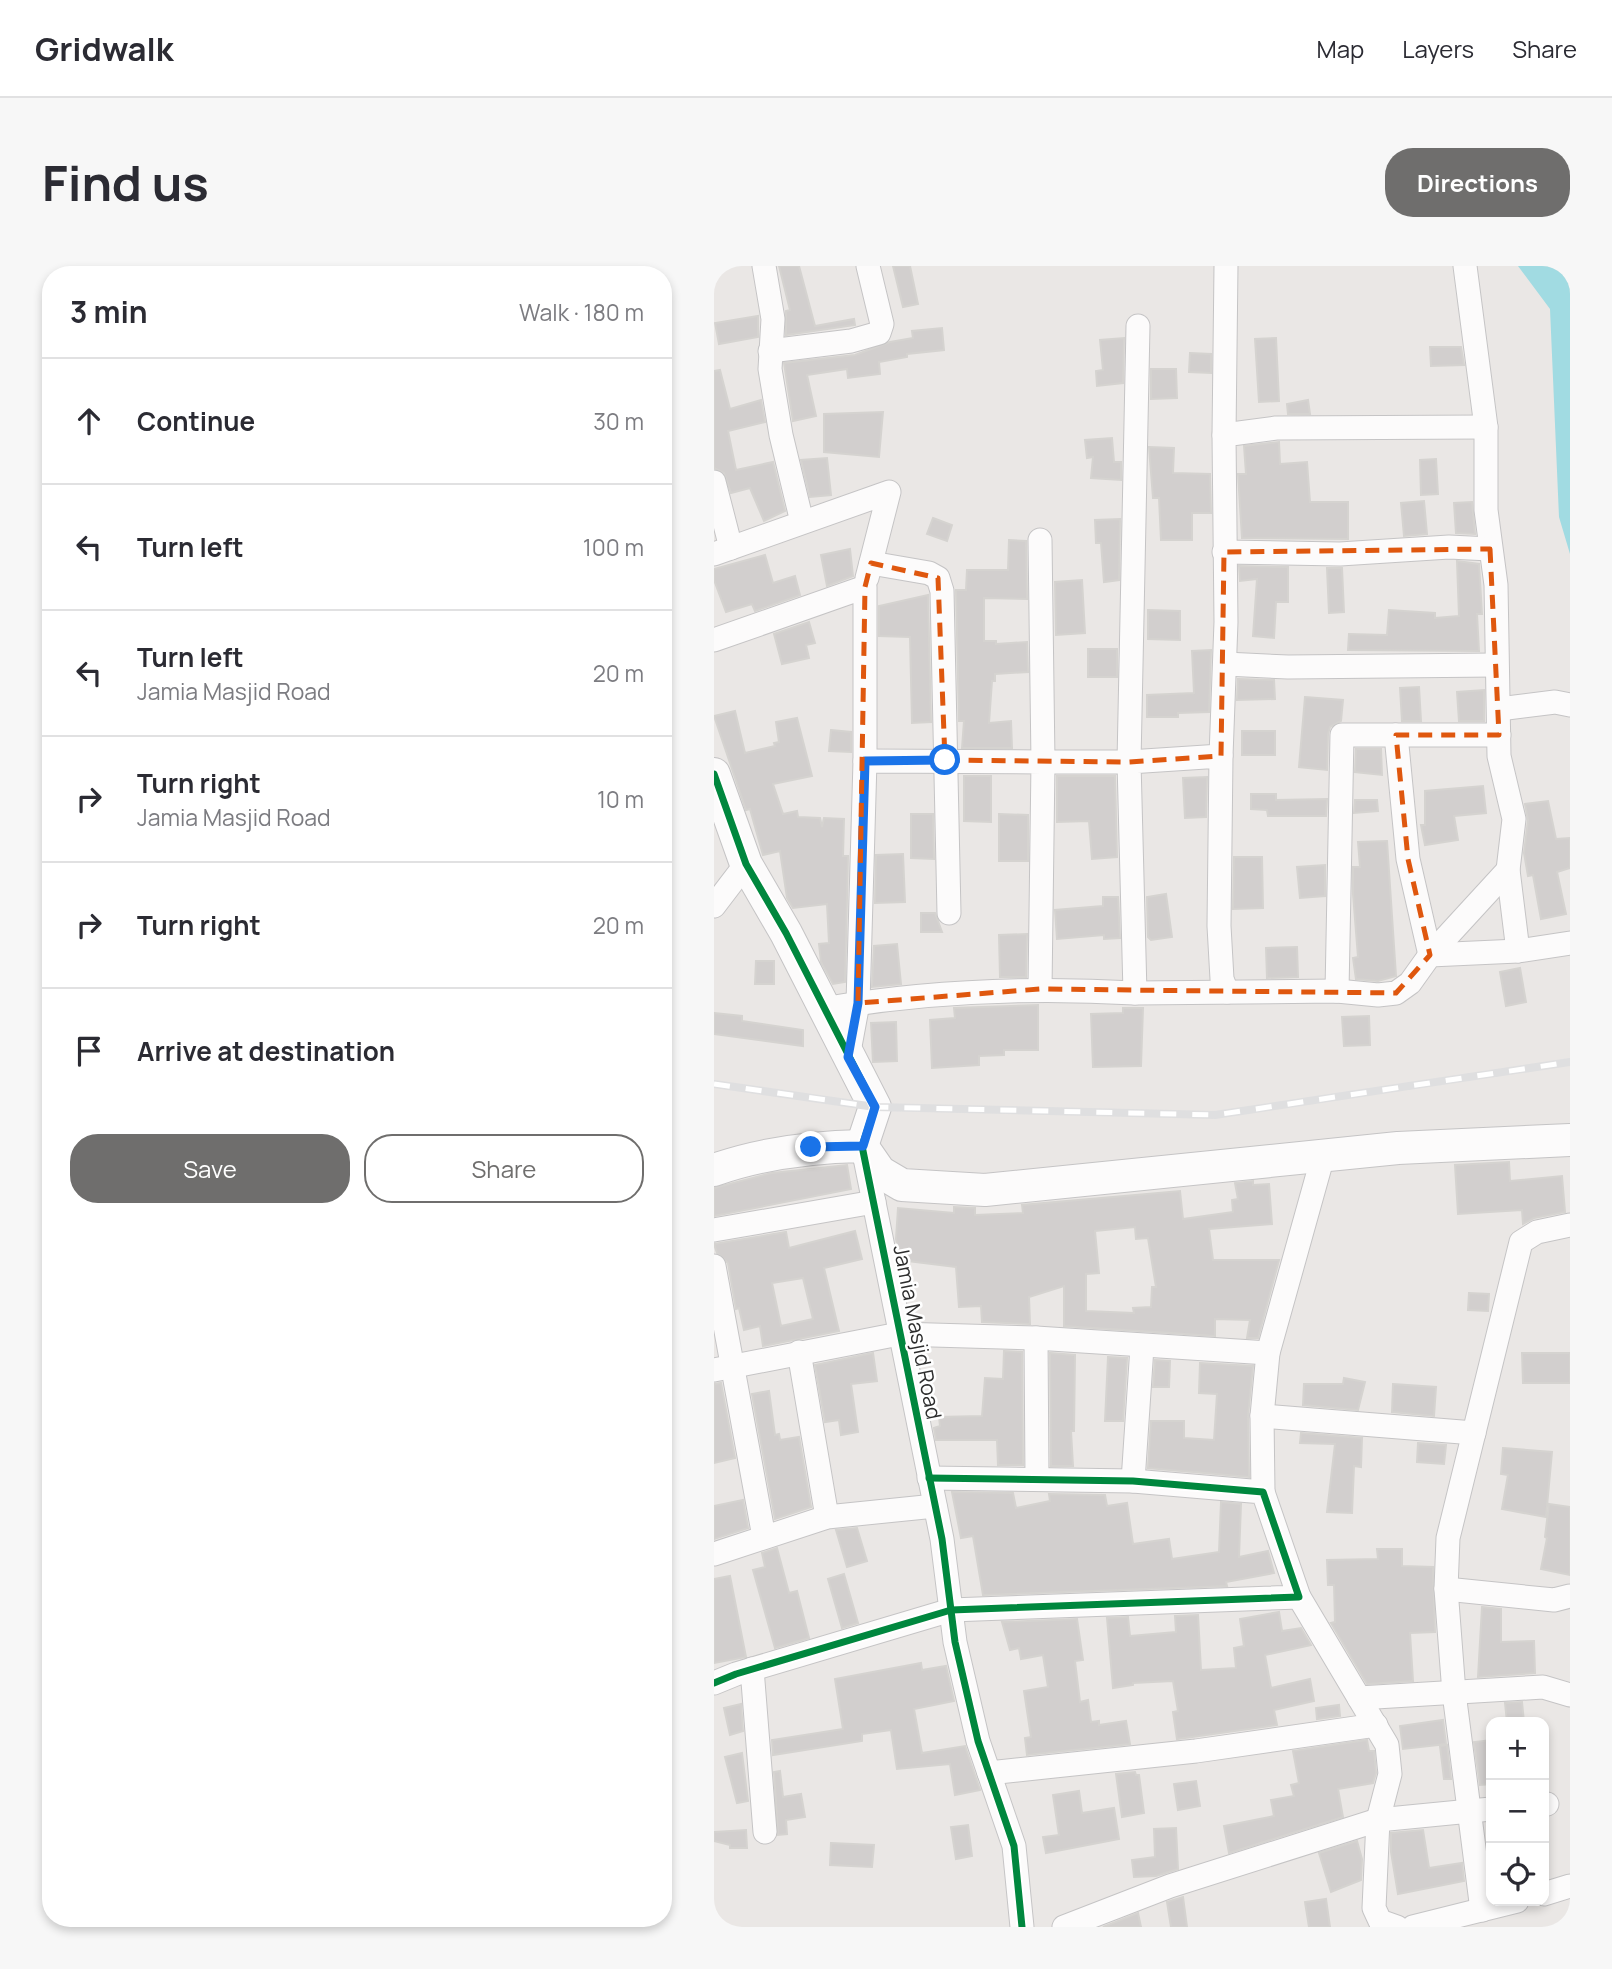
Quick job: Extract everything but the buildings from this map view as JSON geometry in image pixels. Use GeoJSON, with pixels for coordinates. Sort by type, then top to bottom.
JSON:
{"type":"FeatureCollection","features":[{"type":"Feature","properties":{"kind":"street"},"geometry":{"type":"LineString","coordinates":[[764,266],[773,319],[770,351],[781,435],[802,522]]}},
{"type":"Feature","properties":{"kind":"street"},"geometry":{"type":"LineString","coordinates":[[770,351],[851,341],[879,333],[883,324],[868,266]]}},
{"type":"Feature","properties":{"kind":"street"},"geometry":{"type":"LineString","coordinates":[[1226,266],[1225,664],[1219,926],[1222,979],[1227,992]]}},
{"type":"Feature","properties":{"kind":"street"},"geometry":{"type":"LineString","coordinates":[[1465,266],[1486,428],[1490,549],[1496,585],[1499,755],[1514,819],[1508,870],[1518,951]]}},
{"type":"Feature","properties":{"kind":"street"},"geometry":{"type":"LineString","coordinates":[[1135,992],[1129,762],[1138,326]]}},
{"type":"Feature","properties":{"kind":"street"},"geometry":{"type":"LineString","coordinates":[[1224,435],[1276,428],[1486,428]]}},
{"type":"Feature","properties":{"kind":"street"},"geometry":{"type":"LineString","coordinates":[[714,482],[723,551],[889,492],[865,587],[865,761],[858,1003],[848,1057]]}},
{"type":"Feature","properties":{"kind":"street"},"geometry":{"type":"LineString","coordinates":[[1040,540],[1043,762],[1040,989]]}},
{"type":"Feature","properties":{"kind":"street"},"geometry":{"type":"LineString","coordinates":[[1224,552],[1340,554],[1449,547],[1490,549]]}},
{"type":"Feature","properties":{"kind":"street"},"geometry":{"type":"LineString","coordinates":[[871,563],[938,578],[942,591],[946,670],[945,760],[949,914]]}},
{"type":"Feature","properties":{"kind":"street"},"geometry":{"type":"LineString","coordinates":[[714,640],[865,587]]}},
{"type":"Feature","properties":{"kind":"street"},"geometry":{"type":"LineString","coordinates":[[1225,664],[1288,667],[1496,665]]}},
{"type":"Feature","properties":{"kind":"street"},"geometry":{"type":"LineString","coordinates":[[1499,709],[1555,702],[1570,705]]}},
{"type":"Feature","properties":{"kind":"street"},"geometry":{"type":"LineString","coordinates":[[1337,991],[1342,735],[1499,735]]}},
{"type":"Feature","properties":{"kind":"street"},"geometry":{"type":"LineString","coordinates":[[1396,735],[1408,859],[1430,955]]}},
{"type":"Feature","properties":{"kind":"street"},"geometry":{"type":"LineString","coordinates":[[865,761],[1129,762],[1221,756]]}},
{"type":"Feature","properties":{"kind":"street","name":"Jamia Masjid Road"},"geometry":{"type":"LineString","coordinates":[[714,774],[723,832],[746,864],[786,933],[875,1107],[863,1146],[935,1506],[961,1667],[989,1773],[1014,1846],[1022,1927]]}},
{"type":"Feature","properties":{"kind":"street"},"geometry":{"type":"LineString","coordinates":[[714,906],[746,864]]}},
{"type":"Feature","properties":{"kind":"street"},"geometry":{"type":"LineString","coordinates":[[823,1009],[909,995],[1040,989],[1135,992],[1337,991],[1378,995],[1396,993],[1410,984],[1430,955],[1508,870]]}},
{"type":"Feature","properties":{"kind":"street"},"geometry":{"type":"LineString","coordinates":[[1430,955],[1518,951],[1570,943]]}},
{"type":"Feature","properties":{"kind":"street"},"geometry":{"type":"LineString","coordinates":[[714,1170],[736,1162],[811,1147],[863,1146],[880,1172],[902,1185],[985,1190],[1398,1148],[1570,1140]]}},
{"type":"Feature","properties":{"kind":"street"},"geometry":{"type":"LineString","coordinates":[[1323,1156],[1268,1353],[1262,1416],[1262,1492],[1299,1597],[1387,1745],[1390,1774],[1378,1820],[1374,1908],[1380,1921],[1397,1927]]}},
{"type":"Feature","properties":{"kind":"street"},"geometry":{"type":"LineString","coordinates":[[714,1230],[874,1202]]}},
{"type":"Feature","properties":{"kind":"street"},"geometry":{"type":"LineString","coordinates":[[1482,1910],[1467,1812],[1454,1693],[1446,1589],[1448,1538],[1521,1242],[1537,1232],[1570,1225]]}},
{"type":"Feature","properties":{"kind":"street"},"geometry":{"type":"LineString","coordinates":[[714,1266],[724,1368],[764,1537]]}},
{"type":"Feature","properties":{"kind":"street"},"geometry":{"type":"LineString","coordinates":[[724,1368],[899,1334],[1036,1338],[1142,1347],[1268,1353]]}},
{"type":"Feature","properties":{"kind":"street"},"geometry":{"type":"LineString","coordinates":[[1036,1338],[1037,1479]]}},
{"type":"Feature","properties":{"kind":"street"},"geometry":{"type":"LineString","coordinates":[[1133,1481],[1142,1347]]}},
{"type":"Feature","properties":{"kind":"street"},"geometry":{"type":"LineString","coordinates":[[799,1352],[827,1517]]}},
{"type":"Feature","properties":{"kind":"street"},"geometry":{"type":"LineString","coordinates":[[1262,1416],[1474,1433]]}},
{"type":"Feature","properties":{"kind":"street"},"geometry":{"type":"LineString","coordinates":[[929,1478],[1133,1481],[1262,1492]]}},
{"type":"Feature","properties":{"kind":"street"},"geometry":{"type":"LineString","coordinates":[[714,1554],[827,1517],[935,1506]]}},
{"type":"Feature","properties":{"kind":"street"},"geometry":{"type":"LineString","coordinates":[[1446,1589],[1554,1600],[1570,1595]]}},
{"type":"Feature","properties":{"kind":"street"},"geometry":{"type":"LineString","coordinates":[[714,1683],[752,1669],[951,1610],[1299,1597]]}},
{"type":"Feature","properties":{"kind":"street"},"geometry":{"type":"LineString","coordinates":[[752,1669],[765,1832]]}},
{"type":"Feature","properties":{"kind":"street"},"geometry":{"type":"LineString","coordinates":[[1359,1698],[1543,1687],[1570,1695]]}},
{"type":"Feature","properties":{"kind":"street"},"geometry":{"type":"LineString","coordinates":[[989,1773],[1196,1751],[1376,1725]]}},
{"type":"Feature","properties":{"kind":"street"},"geometry":{"type":"LineString","coordinates":[[1064,1927],[1170,1886],[1378,1820],[1486,1810]]}},
{"type":"Feature","properties":{"kind":"street"},"geometry":{"type":"LineString","coordinates":[[1549,1892],[1570,1886]]}},
{"type":"Feature","properties":{"kind":"street"},"geometry":{"type":"LineString","coordinates":[[1413,1927],[1498,1906]]}},
{"type":"Feature","properties":{"kind":"highlighted area"},"geometry":{"type":"Polygon","coordinates":[[[1490,549],[1499,735],[1396,735],[1408,859],[1430,955],[1396,993],[1040,989],[858,1003],[865,587],[871,563],[938,578],[945,760],[1129,762],[1221,756],[1224,552],[1490,549]]]}},
{"type":"Feature","properties":{"kind":"water"},"geometry":{"type":"Polygon","coordinates":[[[1518,266],[1570,266],[1570,554],[1559,517],[1550,309],[1518,266]]]}},
{"type":"Feature","properties":{"kind":"railway"},"geometry":{"type":"LineString","coordinates":[[714,1084],[875,1107],[1215,1115],[1570,1062]]}},
{"type":"Feature","properties":{"kind":"cycle path"},"geometry":{"type":"LineString","coordinates":[[714,774],[746,864],[786,933],[875,1107],[862,1146],[942,1539],[955,1642],[978,1741],[1014,1846],[1022,1927]]}},
{"type":"Feature","properties":{"kind":"cycle path"},"geometry":{"type":"LineString","coordinates":[[714,1683],[736,1674],[951,1610],[1299,1597],[1263,1492],[1133,1481],[929,1478]]}},
{"type":"Feature","properties":{"kind":"route"},"geometry":{"type":"LineString","coordinates":[[811,1147],[863,1146],[875,1107],[848,1057],[858,1003],[865,761],[945,760]]}}]}
